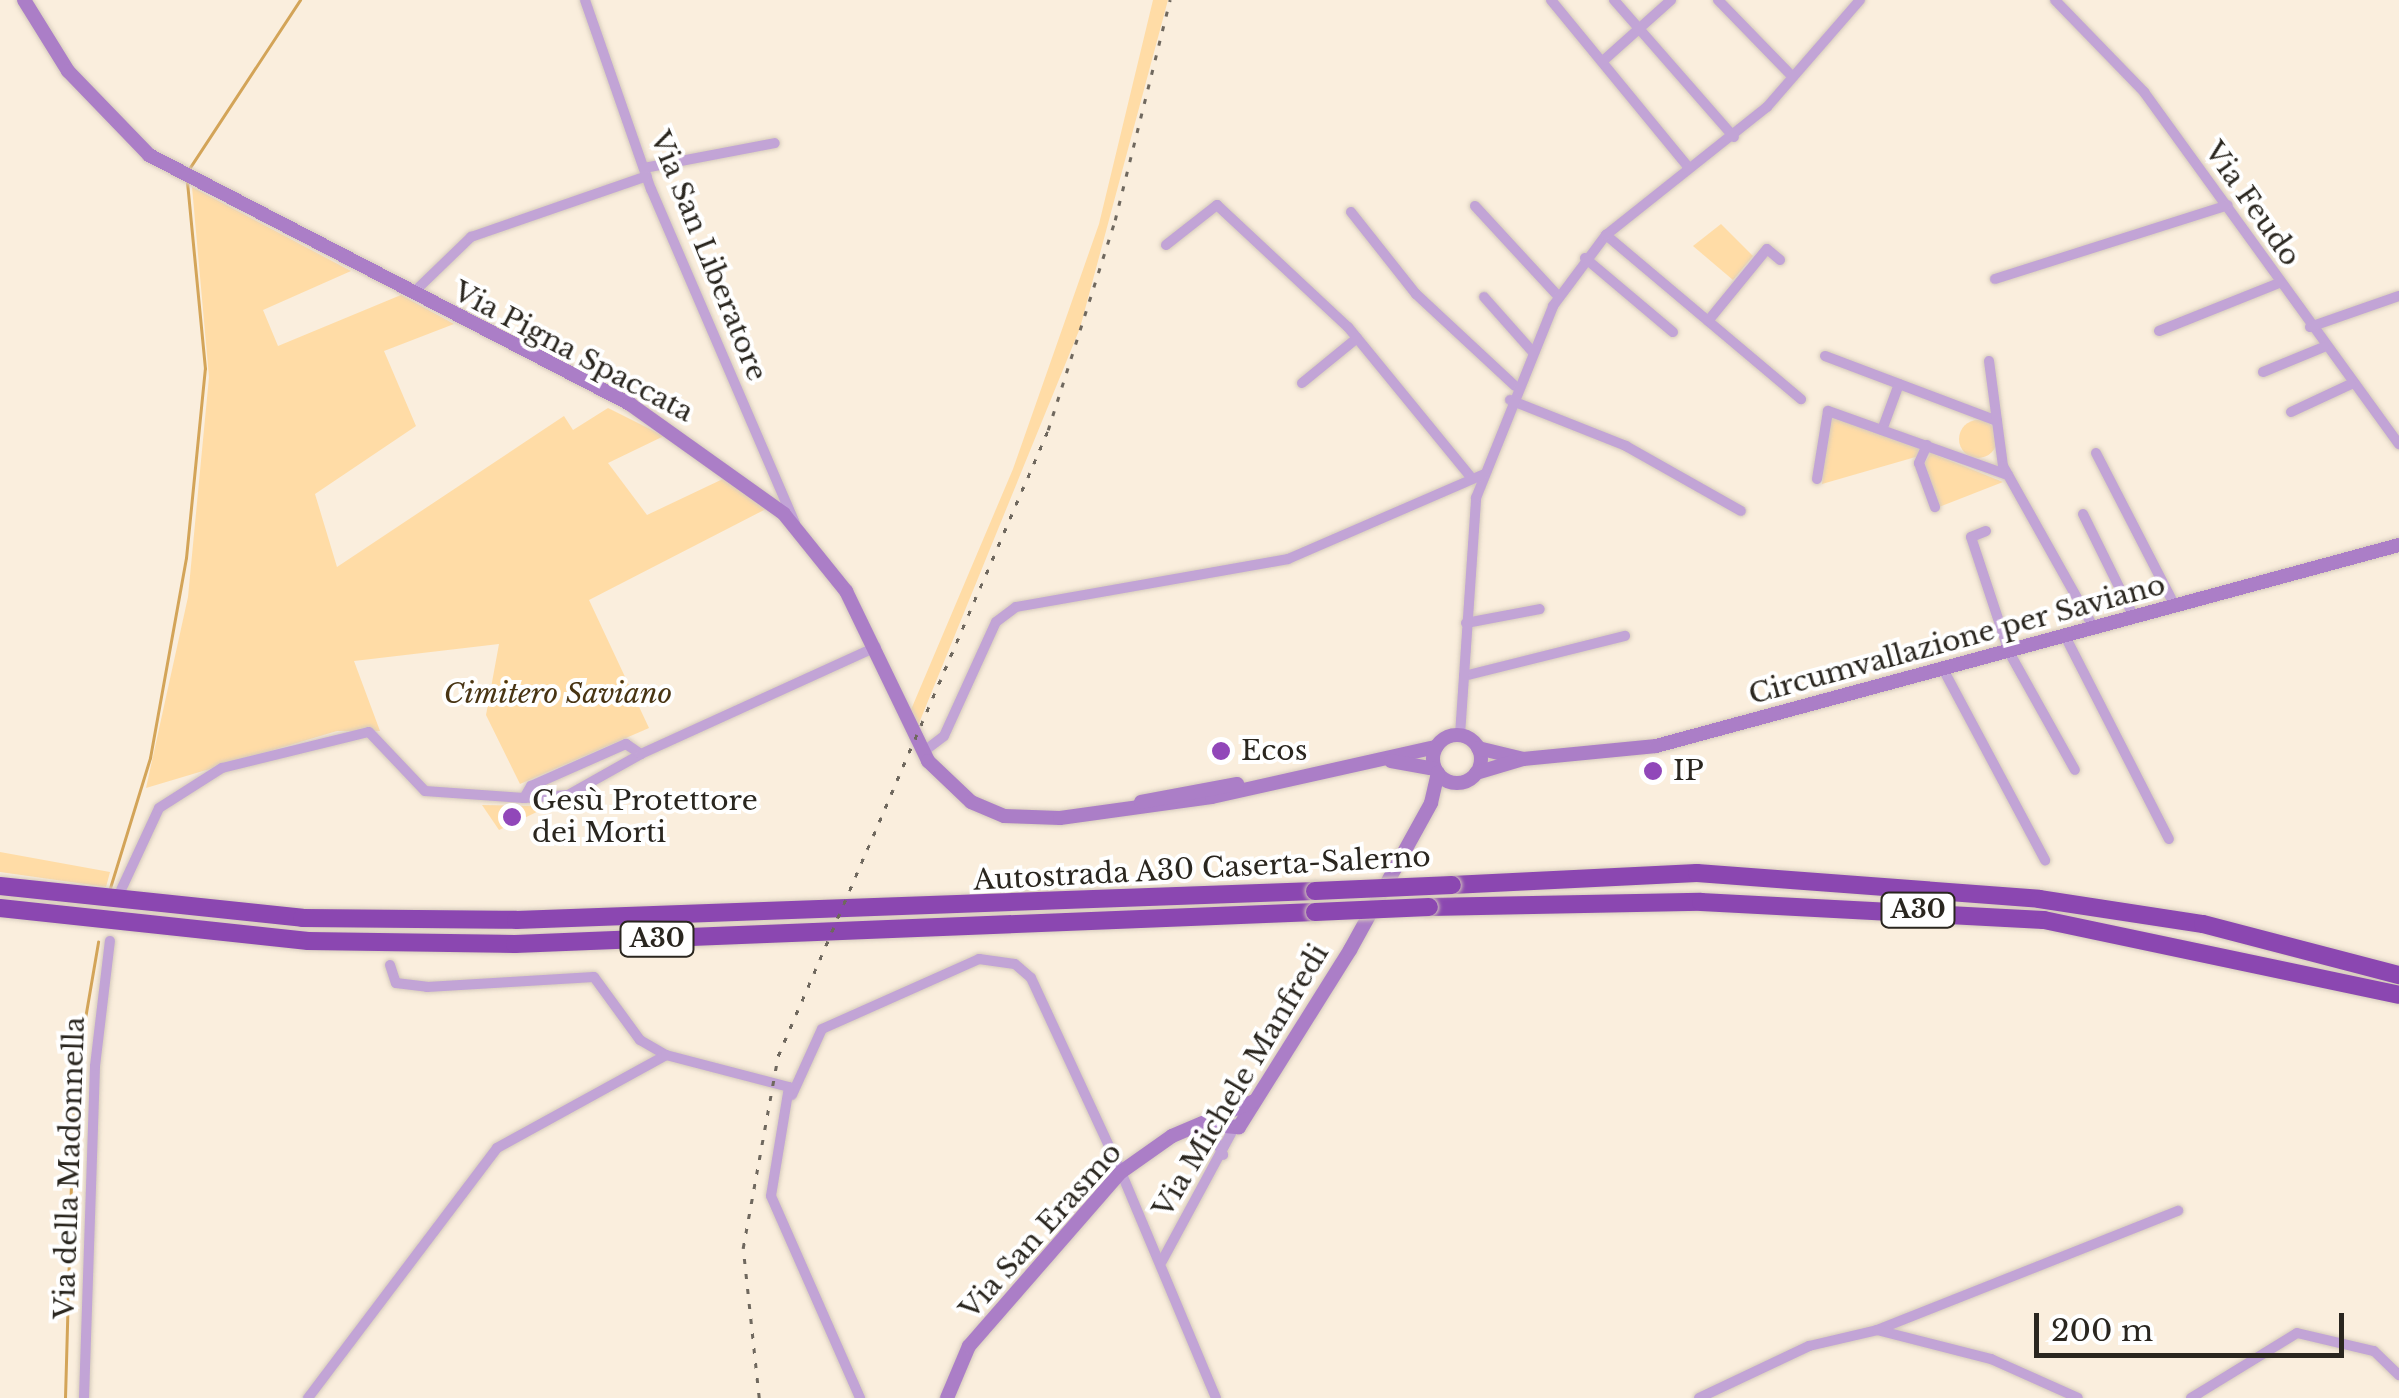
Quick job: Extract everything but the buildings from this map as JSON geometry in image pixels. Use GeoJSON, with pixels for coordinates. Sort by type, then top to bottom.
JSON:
{"type":"FeatureCollection","features":[{"type":"Feature","properties":{"kind":"highway","name":"Autostrada A30 Caserta-Salerno"},"geometry":{"type":"LineString","coordinates":[[0,886],[302,918],[516,920],[1697,874],[2039,898],[2203,924],[2399,974]]}},
{"type":"Feature","properties":{"kind":"highway","name":"Autostrada A30 Caserta-Salerno"},"geometry":{"type":"LineString","coordinates":[[0,908],[308,941],[515,944],[1429,907],[1741,903],[2044,920],[2399,995]]}},
{"type":"Feature","properties":{"kind":"main road","name":"Via Pigna Spaccata"},"geometry":{"type":"LineString","coordinates":[[24,0],[108,118],[178,173],[409,295],[630,404],[796,525],[876,647],[926,756]]}},
{"type":"Feature","properties":{"kind":"main road","name":"Circumvallazione per Saviano"},"geometry":{"type":"LineString","coordinates":[[1476,773],[1523,759],[1656,746],[2399,545]]}},
{"type":"Feature","properties":{"kind":"main road"},"geometry":{"type":"LineString","coordinates":[[926,756],[951,789],[1004,816],[1130,806],[1436,747],[1460,735],[1478,748],[1476,773],[1457,782],[1431,804]]}},
{"type":"Feature","properties":{"kind":"main road"},"geometry":{"type":"LineString","coordinates":[[1431,804],[1437,771],[1436,747]]}},
{"type":"Feature","properties":{"kind":"main road","name":"Circumvallazione per Saviano"},"geometry":{"type":"LineString","coordinates":[[1478,748],[1523,759]]}},
{"type":"Feature","properties":{"kind":"main road"},"geometry":{"type":"LineString","coordinates":[[1376,759],[1437,771],[1457,782]]}},
{"type":"Feature","properties":{"kind":"main road","name":"Via Michele Manfredi"},"geometry":{"type":"LineString","coordinates":[[1239,1127],[1362,927],[1431,804]]}},
{"type":"Feature","properties":{"kind":"main road","name":"Via San Erasmo"},"geometry":{"type":"LineString","coordinates":[[946,1398],[969,1346],[1121,1172],[1254,1100]]}},
{"type":"Feature","properties":{"kind":"main road","name":"Via San Erasmo"},"geometry":{"type":"LineString","coordinates":[[1205,1126],[1239,1127]]}},
{"type":"Feature","properties":{"kind":"street","name":"Via San Liberatore"},"geometry":{"type":"LineString","coordinates":[[585,0],[646,172],[796,525]]}},
{"type":"Feature","properties":{"kind":"street"},"geometry":{"type":"LineString","coordinates":[[1550,0],[1604,60],[1689,168]]}},
{"type":"Feature","properties":{"kind":"street"},"geometry":{"type":"LineString","coordinates":[[1614,0],[1734,136]]}},
{"type":"Feature","properties":{"kind":"street"},"geometry":{"type":"LineString","coordinates":[[1604,60],[1640,33],[1671,0]]}},
{"type":"Feature","properties":{"kind":"street"},"geometry":{"type":"LineString","coordinates":[[1718,0],[1793,77]]}},
{"type":"Feature","properties":{"kind":"street"},"geometry":{"type":"LineString","coordinates":[[1460,735],[1466,623],[1484,474],[1515,386],[1559,297],[1606,235],[1734,136],[1793,77],[1857,4],[1842,0]]}},
{"type":"Feature","properties":{"kind":"street","name":"Via Feudo"},"geometry":{"type":"LineString","coordinates":[[2055,0],[2144,92],[2228,205],[2351,384],[2399,444]]}},
{"type":"Feature","properties":{"kind":"street"},"geometry":{"type":"LineString","coordinates":[[409,295],[471,237],[646,172],[775,143]]}},
{"type":"Feature","properties":{"kind":"street"},"geometry":{"type":"LineString","coordinates":[[1166,245],[1217,205],[1357,338],[1470,476]]}},
{"type":"Feature","properties":{"kind":"street"},"geometry":{"type":"LineString","coordinates":[[1995,279],[2228,205]]}},
{"type":"Feature","properties":{"kind":"street"},"geometry":{"type":"LineString","coordinates":[[1475,206],[1559,297]]}},
{"type":"Feature","properties":{"kind":"street"},"geometry":{"type":"LineString","coordinates":[[1351,212],[1416,294],[1515,386]]}},
{"type":"Feature","properties":{"kind":"street"},"geometry":{"type":"LineString","coordinates":[[1606,235],[1801,399]]}},
{"type":"Feature","properties":{"kind":"street"},"geometry":{"type":"LineString","coordinates":[[1708,321],[1767,249],[1780,260]]}},
{"type":"Feature","properties":{"kind":"street"},"geometry":{"type":"LineString","coordinates":[[1585,258],[1673,332]]}},
{"type":"Feature","properties":{"kind":"street"},"geometry":{"type":"LineString","coordinates":[[2159,331],[2279,283]]}},
{"type":"Feature","properties":{"kind":"street"},"geometry":{"type":"LineString","coordinates":[[2310,326],[2399,296]]}},
{"type":"Feature","properties":{"kind":"street"},"geometry":{"type":"LineString","coordinates":[[1484,297],[1532,351]]}},
{"type":"Feature","properties":{"kind":"street"},"geometry":{"type":"LineString","coordinates":[[1302,384],[1357,338]]}},
{"type":"Feature","properties":{"kind":"street"},"geometry":{"type":"LineString","coordinates":[[2263,372],[2324,346]]}},
{"type":"Feature","properties":{"kind":"street"},"geometry":{"type":"LineString","coordinates":[[1824,356],[1996,420]]}},
{"type":"Feature","properties":{"kind":"street"},"geometry":{"type":"LineString","coordinates":[[1989,361],[2008,475],[2094,628]]}},
{"type":"Feature","properties":{"kind":"street"},"geometry":{"type":"LineString","coordinates":[[1882,430],[1899,384]]}},
{"type":"Feature","properties":{"kind":"street"},"geometry":{"type":"LineString","coordinates":[[2291,412],[2351,384]]}},
{"type":"Feature","properties":{"kind":"street"},"geometry":{"type":"LineString","coordinates":[[1510,400],[1626,446],[1741,511]]}},
{"type":"Feature","properties":{"kind":"street"},"geometry":{"type":"LineString","coordinates":[[1817,479],[1824,412],[2008,475]]}},
{"type":"Feature","properties":{"kind":"street"},"geometry":{"type":"LineString","coordinates":[[1927,445],[1919,463],[1934,507]]}},
{"type":"Feature","properties":{"kind":"street"},"geometry":{"type":"LineString","coordinates":[[2096,453],[2175,606]]}},
{"type":"Feature","properties":{"kind":"street"},"geometry":{"type":"LineString","coordinates":[[926,756],[944,736],[996,622],[1016,607],[1288,559],[1470,476],[1484,474]]}},
{"type":"Feature","properties":{"kind":"street"},"geometry":{"type":"LineString","coordinates":[[2083,514],[2134,617]]}},
{"type":"Feature","properties":{"kind":"street"},"geometry":{"type":"LineString","coordinates":[[1986,532],[1971,536],[2009,652],[2075,770]]}},
{"type":"Feature","properties":{"kind":"street"},"geometry":{"type":"LineString","coordinates":[[1466,623],[1540,610]]}},
{"type":"Feature","properties":{"kind":"street"},"geometry":{"type":"LineString","coordinates":[[1464,676],[1625,636]]}},
{"type":"Feature","properties":{"kind":"street"},"geometry":{"type":"LineString","coordinates":[[2065,636],[2169,840]]}},
{"type":"Feature","properties":{"kind":"street"},"geometry":{"type":"LineString","coordinates":[[121,890],[141,835],[181,788],[356,731],[380,735],[425,790],[524,798],[568,795],[641,754],[876,647]]}},
{"type":"Feature","properties":{"kind":"street"},"geometry":{"type":"LineString","coordinates":[[1943,669],[2045,860]]}},
{"type":"Feature","properties":{"kind":"street"},"geometry":{"type":"LineString","coordinates":[[524,798],[531,786],[626,744],[641,754]]}},
{"type":"Feature","properties":{"kind":"street","name":"Via della Madonnella"},"geometry":{"type":"LineString","coordinates":[[84,1398],[95,1066],[110,941]]}},
{"type":"Feature","properties":{"kind":"street"},"geometry":{"type":"LineString","coordinates":[[860,1398],[771,1196],[792,1095],[822,1030],[979,959],[1015,964],[1031,978],[1162,1261],[1216,1398]]}},
{"type":"Feature","properties":{"kind":"street"},"geometry":{"type":"LineString","coordinates":[[390,965],[396,983],[426,987],[588,976],[640,1040],[666,1056],[755,1073],[792,1095]]}},
{"type":"Feature","properties":{"kind":"street"},"geometry":{"type":"LineString","coordinates":[[308,1398],[498,1148],[666,1056]]}},
{"type":"Feature","properties":{"kind":"street"},"geometry":{"type":"LineString","coordinates":[[1223,1116],[1239,1127]]}},
{"type":"Feature","properties":{"kind":"street"},"geometry":{"type":"LineString","coordinates":[[1205,1126],[1223,1154]]}},
{"type":"Feature","properties":{"kind":"street","name":"Via Michele Manfredi"},"geometry":{"type":"LineString","coordinates":[[1162,1261],[1239,1127]]}},
{"type":"Feature","properties":{"kind":"street"},"geometry":{"type":"LineString","coordinates":[[1698,1398],[1834,1337],[1877,1330],[2178,1211]]}},
{"type":"Feature","properties":{"kind":"street"},"geometry":{"type":"LineString","coordinates":[[1877,1330],[2008,1365],[2078,1398]]}},
{"type":"Feature","properties":{"kind":"street"},"geometry":{"type":"LineString","coordinates":[[2191,1398],[2297,1334],[2374,1351],[2399,1374]]}},
{"type":"Feature","properties":{"kind":"green space"},"geometry":{"type":"Polygon","coordinates":[[[1153,0],[1168,0],[1080,328],[917,728],[910,712],[1013,469],[1099,224],[1153,0]]]}},
{"type":"Feature","properties":{"kind":"green space","name":"Cimitero Saviano"},"geometry":{"type":"Polygon","coordinates":[[[192,187],[351,271],[263,310],[278,346],[401,295],[454,324],[384,351],[416,426],[315,494],[337,567],[564,416],[573,430],[608,408],[664,436],[608,463],[647,515],[725,478],[768,508],[589,600],[649,728],[520,784],[486,715],[499,644],[354,661],[380,731],[337,731],[146,788],[188,597],[209,377],[192,187]]]}},
{"type":"Feature","properties":{"kind":"green space"},"geometry":{"type":"Polygon","coordinates":[[[1721,224],[1753,256],[1733,280],[1693,246],[1721,224]]]}},
{"type":"Feature","properties":{"kind":"green space"},"geometry":{"type":"Polygon","coordinates":[[[1829,415],[1922,450],[1919,456],[1822,484],[1829,415]]]}},
{"type":"Feature","properties":{"kind":"green space"},"geometry":{"type":"Polygon","coordinates":[[[1978,420],[1991,426],[1997,439],[1991,452],[1978,458],[1965,452],[1959,439],[1965,426],[1978,420]]]}},
{"type":"Feature","properties":{"kind":"green space"},"geometry":{"type":"Polygon","coordinates":[[[1931,453],[2003,482],[1939,507],[1924,464],[1931,453]]]}},
{"type":"Feature","properties":{"kind":"green space"},"geometry":{"type":"Polygon","coordinates":[[[482,805],[538,806],[543,809],[499,830],[482,805]]]}},
{"type":"Feature","properties":{"kind":"green space"},"geometry":{"type":"Polygon","coordinates":[[[0,852],[110,872],[106,887],[0,872],[0,852]]]}},
{"type":"Feature","properties":{"kind":"waterway"},"geometry":{"type":"LineString","coordinates":[[189,169],[300,0]]}},
{"type":"Feature","properties":{"kind":"waterway"},"geometry":{"type":"LineString","coordinates":[[110,888],[150,758],[186,558],[205,369],[187,181]]}},
{"type":"Feature","properties":{"kind":"waterway"},"geometry":{"type":"LineString","coordinates":[[65,1398],[74,1083],[98,942]]}},
{"type":"Feature","properties":{"kind":"railway"},"geometry":{"type":"LineString","coordinates":[[759,1398],[743,1248],[778,1056],[1048,430],[1115,220],[1170,0]]}},
{"type":"Feature","properties":{"kind":"place","name":"Ecos"},"geometry":{"type":"Point","coordinates":[1221,751]}},
{"type":"Feature","properties":{"kind":"place","name":"IP"},"geometry":{"type":"Point","coordinates":[1653,771]}},
{"type":"Feature","properties":{"kind":"place","name":"Gesù Protettore dei Morti"},"geometry":{"type":"Point","coordinates":[512,817]}}]}
